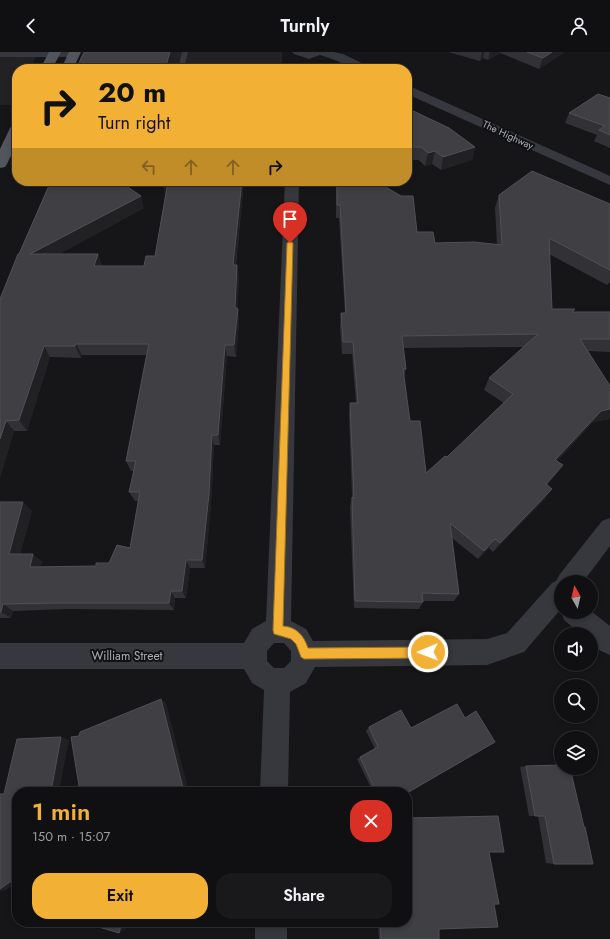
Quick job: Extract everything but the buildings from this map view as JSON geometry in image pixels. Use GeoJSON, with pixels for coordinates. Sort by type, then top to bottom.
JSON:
{"type":"FeatureCollection","features":[{"type":"Feature","properties":{"kind":"main road"},"geometry":{"type":"LineString","coordinates":[[49,64],[55,53]]}},
{"type":"Feature","properties":{"kind":"main road"},"geometry":{"type":"LineString","coordinates":[[69,64],[74,53]]}},
{"type":"Feature","properties":{"kind":"main road"},"geometry":{"type":"LineString","coordinates":[[1,163],[12,139]]}},
{"type":"Feature","properties":{"kind":"main road"},"geometry":{"type":"LineString","coordinates":[[1,163],[12,150]]}},
{"type":"Feature","properties":{"kind":"street"},"geometry":{"type":"LineString","coordinates":[[299,57],[313,55],[320,52],[353,64]]}},
{"type":"Feature","properties":{"kind":"street"},"geometry":{"type":"LineString","coordinates":[[0,53],[74,53]]}},
{"type":"Feature","properties":{"kind":"street","name":"The Highway"},"geometry":{"type":"LineString","coordinates":[[412,91],[610,181]]}},
{"type":"Feature","properties":{"kind":"street"},"geometry":{"type":"LineString","coordinates":[[278,630],[292,186]]}},
{"type":"Feature","properties":{"kind":"street"},"geometry":{"type":"LineString","coordinates":[[579,575],[610,528]]}},
{"type":"Feature","properties":{"kind":"street"},"geometry":{"type":"LineString","coordinates":[[304,654],[487,652],[516,644],[554,607]]}},
{"type":"Feature","properties":{"kind":"street"},"geometry":{"type":"LineString","coordinates":[[586,619],[610,642]]}},
{"type":"Feature","properties":{"kind":"street"},"geometry":{"type":"LineString","coordinates":[[278,630],[287,631],[300,641],[304,654],[304,662],[300,671],[293,677],[277,682],[268,680],[261,675],[256,667],[253,656],[255,647],[260,639],[267,634],[278,630]]}},
{"type":"Feature","properties":{"kind":"street","name":"William Street"},"geometry":{"type":"LineString","coordinates":[[0,656],[253,656]]}},
{"type":"Feature","properties":{"kind":"street"},"geometry":{"type":"LineString","coordinates":[[274,787],[277,682]]}},
{"type":"Feature","properties":{"kind":"street"},"geometry":{"type":"LineString","coordinates":[[271,939],[272,927]]}},
{"type":"Feature","properties":{"kind":"lane"},"geometry":{"type":"LineString","coordinates":[[181,64],[185,52]]}},
{"type":"Feature","properties":{"kind":"shaded area"},"geometry":{"type":"Polygon","coordinates":[[[0,52],[38,52],[32,64],[12,64],[12,103],[11,105],[0,105],[0,52]]]}},
{"type":"Feature","properties":{"kind":"shaded area"},"geometry":{"type":"Polygon","coordinates":[[[92,52],[282,52],[282,64],[86,64],[92,52]]]}},
{"type":"Feature","properties":{"kind":"route"},"geometry":{"type":"LineString","coordinates":[[290,243],[278,630],[287,631],[294,635],[300,641],[304,654],[428,652]]}}]}
